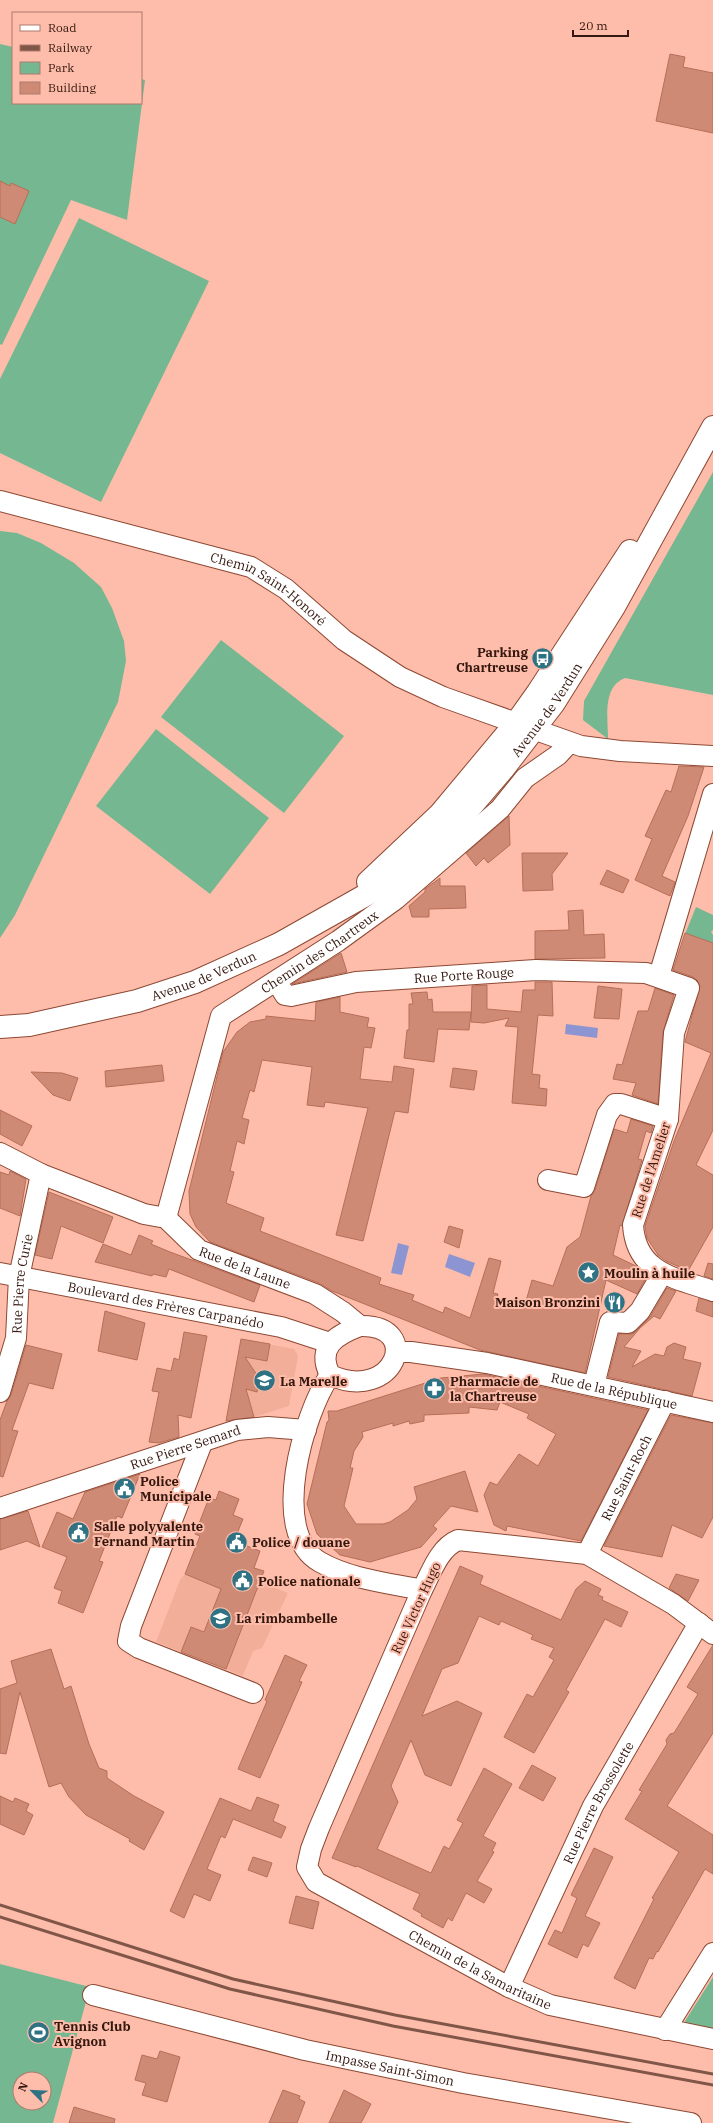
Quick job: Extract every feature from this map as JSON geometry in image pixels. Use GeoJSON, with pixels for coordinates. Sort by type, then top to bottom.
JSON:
{"type":"FeatureCollection","features":[{"type":"Feature","properties":{"kind":"main road","name":"Avenue de Verdun"},"geometry":{"type":"LineString","coordinates":[[0,1027],[29,1025],[137,1001],[195,982],[279,944],[373,891],[414,864],[456,824],[525,727],[614,607],[713,428]]}},
{"type":"Feature","properties":{"kind":"main road","name":"Avenue de Verdun"},"geometry":{"type":"LineString","coordinates":[[0,1016],[74,1015]]}},
{"type":"Feature","properties":{"kind":"street","name":"Chemin Saint-Honoré"},"geometry":{"type":"LineString","coordinates":[[0,501],[251,567],[286,589],[344,640],[400,677],[443,697],[525,727]]}},
{"type":"Feature","properties":{"kind":"street"},"geometry":{"type":"LineString","coordinates":[[525,727],[569,743],[620,751],[713,756]]}},
{"type":"Feature","properties":{"kind":"street","name":"Chemin des Chartreux"},"geometry":{"type":"LineString","coordinates":[[166,1218],[221,1016],[277,982],[396,899],[500,809],[525,778],[558,755],[569,743]]}},
{"type":"Feature","properties":{"kind":"street"},"geometry":{"type":"LineString","coordinates":[[659,976],[713,794]]}},
{"type":"Feature","properties":{"kind":"street","name":"Rue Porte Rouge"},"geometry":{"type":"LineString","coordinates":[[277,982],[285,995],[291,996],[356,982],[536,970],[646,974],[659,976]]}},
{"type":"Feature","properties":{"kind":"street","name":"Rue de l'Amelier"},"geometry":{"type":"LineString","coordinates":[[659,976],[689,988],[674,1033],[668,1119],[633,1225],[634,1239],[638,1250],[648,1262],[662,1274],[713,1291]]}},
{"type":"Feature","properties":{"kind":"street"},"geometry":{"type":"LineString","coordinates":[[548,1180],[584,1187],[607,1115],[610,1108],[615,1104],[621,1104],[668,1119]]}},
{"type":"Feature","properties":{"kind":"street"},"geometry":{"type":"LineString","coordinates":[[0,1153],[41,1174],[144,1214],[166,1218]]}},
{"type":"Feature","properties":{"kind":"street","name":"Rue Pierre Curie"},"geometry":{"type":"LineString","coordinates":[[0,1392],[16,1338],[19,1277],[41,1174]]}},
{"type":"Feature","properties":{"kind":"street","name":"Rue de la Laune"},"geometry":{"type":"LineString","coordinates":[[166,1218],[199,1250],[315,1294],[343,1312],[360,1326]]}},
{"type":"Feature","properties":{"kind":"street","name":"Boulevard des Frères Carpanédo"},"geometry":{"type":"LineString","coordinates":[[0,1273],[281,1327],[314,1337],[330,1344]]}},
{"type":"Feature","properties":{"kind":"street"},"geometry":{"type":"LineString","coordinates":[[594,1385],[610,1322],[628,1323],[640,1311],[662,1274]]}},
{"type":"Feature","properties":{"kind":"street"},"geometry":{"type":"LineString","coordinates":[[360,1326],[372,1326],[386,1333],[394,1341],[398,1352],[392,1366],[383,1375],[370,1380],[352,1382],[330,1375],[325,1365],[326,1355],[330,1344],[336,1336],[360,1326]]}},
{"type":"Feature","properties":{"kind":"street","name":"Rue de la République"},"geometry":{"type":"LineString","coordinates":[[398,1352],[411,1352],[486,1363],[594,1385],[713,1412]]}},
{"type":"Feature","properties":{"kind":"street"},"geometry":{"type":"LineString","coordinates":[[330,1375],[319,1391],[306,1430],[292,1500],[297,1537],[306,1550],[319,1562],[351,1575],[422,1590]]}},
{"type":"Feature","properties":{"kind":"street","name":"Rue Saint-Roch"},"geometry":{"type":"LineString","coordinates":[[587,1554],[665,1401]]}},
{"type":"Feature","properties":{"kind":"street","name":"Rue Pierre Semard"},"geometry":{"type":"LineString","coordinates":[[0,1508],[238,1430],[252,1428],[306,1430]]}},
{"type":"Feature","properties":{"kind":"street"},"geometry":{"type":"LineString","coordinates":[[202,1443],[131,1626],[128,1641],[139,1648],[253,1694]]}},
{"type":"Feature","properties":{"kind":"street","name":"Rue Victor Hugo"},"geometry":{"type":"LineString","coordinates":[[319,1828],[422,1590],[439,1557],[451,1543],[458,1540],[587,1554],[673,1604],[706,1628]]}},
{"type":"Feature","properties":{"kind":"street","name":"Rue Pierre Brossolette"},"geometry":{"type":"LineString","coordinates":[[509,1987],[593,1806],[706,1628]]}},
{"type":"Feature","properties":{"kind":"street","name":"Chemin de la Samaritaine"},"geometry":{"type":"LineString","coordinates":[[319,1828],[310,1849],[307,1867],[316,1882],[509,1987],[550,2005],[713,2039]]}},
{"type":"Feature","properties":{"kind":"street"},"geometry":{"type":"LineString","coordinates":[[665,2030],[713,1952]]}},
{"type":"Feature","properties":{"kind":"street","name":"Impasse Saint-Simon"},"geometry":{"type":"LineString","coordinates":[[93,1995],[305,2050],[463,2083],[691,2123]]}},
{"type":"Feature","properties":{"kind":"shaded area","name":"La Marelle"},"geometry":{"type":"Polygon","coordinates":[[[241,1339],[294,1349],[298,1356],[289,1406],[228,1425],[226,1422],[241,1339]]]}},
{"type":"Feature","properties":{"kind":"shaded area","name":"La rimbambelle"},"geometry":{"type":"Polygon","coordinates":[[[185,1574],[208,1583],[260,1582],[288,1593],[262,1648],[253,1651],[243,1676],[156,1642],[180,1580],[185,1574]]]}},
{"type":"Feature","properties":{"kind":"green space"},"geometry":{"type":"Polygon","coordinates":[[[0,44],[12,47],[12,104],[142,104],[127,220],[71,200],[2,345],[0,344],[0,44]]]}},
{"type":"Feature","properties":{"kind":"green space"},"geometry":{"type":"Polygon","coordinates":[[[142,79],[145,80],[142,103],[142,79]]]}},
{"type":"Feature","properties":{"kind":"green space"},"geometry":{"type":"Polygon","coordinates":[[[79,218],[209,281],[101,502],[0,453],[0,379],[79,218]]]}},
{"type":"Feature","properties":{"kind":"green space"},"geometry":{"type":"Polygon","coordinates":[[[713,472],[713,695],[625,678],[618,682],[613,688],[610,696],[607,713],[608,739],[583,720],[584,701],[713,472]]]}},
{"type":"Feature","properties":{"kind":"green space"},"geometry":{"type":"Polygon","coordinates":[[[0,531],[17,533],[41,543],[74,563],[101,587],[112,608],[124,641],[126,661],[118,702],[15,915],[0,938],[0,531]]]}},
{"type":"Feature","properties":{"kind":"green space"},"geometry":{"type":"Polygon","coordinates":[[[221,640],[344,736],[284,813],[161,717],[221,640]]]}},
{"type":"Feature","properties":{"kind":"green space"},"geometry":{"type":"Polygon","coordinates":[[[156,729],[269,818],[210,894],[96,806],[156,729]]]}},
{"type":"Feature","properties":{"kind":"green space"},"geometry":{"type":"Polygon","coordinates":[[[696,907],[713,915],[713,930],[711,932],[713,935],[713,960],[685,934],[696,907]]]}},
{"type":"Feature","properties":{"kind":"green space","name":"Tennis Club Avignon"},"geometry":{"type":"Polygon","coordinates":[[[0,1964],[90,1987],[53,2123],[0,2123],[0,1964]]]}},
{"type":"Feature","properties":{"kind":"green space"},"geometry":{"type":"Polygon","coordinates":[[[713,1977],[713,2032],[691,2028],[685,2021],[713,1977]]]}},
{"type":"Feature","properties":{"kind":"water"},"geometry":{"type":"Polygon","coordinates":[[[566,1024],[598,1028],[597,1038],[565,1034],[566,1024]]]}},
{"type":"Feature","properties":{"kind":"water"},"geometry":{"type":"Polygon","coordinates":[[[398,1243],[409,1246],[402,1275],[391,1273],[398,1243]]]}},
{"type":"Feature","properties":{"kind":"water"},"geometry":{"type":"Polygon","coordinates":[[[449,1254],[475,1263],[470,1277],[445,1267],[449,1254]]]}},
{"type":"Feature","properties":{"kind":"building"},"geometry":{"type":"Polygon","coordinates":[[[670,54],[685,57],[683,67],[713,73],[713,133],[656,121],[670,54]]]}},
{"type":"Feature","properties":{"kind":"building"},"geometry":{"type":"Polygon","coordinates":[[[0,181],[10,186],[11,183],[29,191],[15,224],[0,217],[0,181]]]}},
{"type":"Feature","properties":{"kind":"building"},"geometry":{"type":"Polygon","coordinates":[[[679,766],[704,767],[688,816],[662,876],[675,882],[670,896],[635,880],[652,839],[645,836],[666,790],[671,792],[679,766]]]}},
{"type":"Feature","properties":{"kind":"building"},"geometry":{"type":"Polygon","coordinates":[[[509,816],[510,845],[488,863],[484,858],[476,866],[466,853],[509,816]]]}},
{"type":"Feature","properties":{"kind":"building"},"geometry":{"type":"Polygon","coordinates":[[[522,853],[568,853],[552,874],[553,890],[523,891],[522,853]]]}},
{"type":"Feature","properties":{"kind":"building"},"geometry":{"type":"Polygon","coordinates":[[[607,870],[629,880],[623,893],[600,884],[607,870]]]}},
{"type":"Feature","properties":{"kind":"building"},"geometry":{"type":"Polygon","coordinates":[[[440,878],[440,886],[465,886],[466,908],[429,909],[429,917],[412,917],[409,906],[425,892],[425,889],[440,878]]]}},
{"type":"Feature","properties":{"kind":"building"},"geometry":{"type":"Polygon","coordinates":[[[583,910],[584,935],[604,934],[605,958],[535,959],[535,931],[569,930],[568,911],[583,910]]]}},
{"type":"Feature","properties":{"kind":"building"},"geometry":{"type":"Polygon","coordinates":[[[685,933],[713,943],[713,1130],[696,1165],[713,1175],[713,1227],[688,1271],[666,1261],[658,1255],[647,1238],[645,1226],[674,1141],[711,1053],[685,1042],[700,986],[698,981],[693,977],[673,970],[685,933]]]}},
{"type":"Feature","properties":{"kind":"building"},"geometry":{"type":"Polygon","coordinates":[[[341,953],[347,972],[292,984],[341,953]]]}},
{"type":"Feature","properties":{"kind":"building"},"geometry":{"type":"Polygon","coordinates":[[[535,982],[552,982],[553,1016],[538,1015],[532,1074],[540,1075],[539,1088],[547,1089],[546,1106],[512,1103],[518,1027],[505,1026],[509,1018],[484,1023],[471,1022],[472,986],[487,985],[487,1009],[521,1012],[523,990],[535,990],[535,982]]]}},
{"type":"Feature","properties":{"kind":"building"},"geometry":{"type":"Polygon","coordinates":[[[598,986],[622,989],[619,1019],[594,1018],[598,986]]]}},
{"type":"Feature","properties":{"kind":"building"},"geometry":{"type":"Polygon","coordinates":[[[655,988],[674,995],[663,1032],[658,1104],[632,1095],[636,1083],[613,1079],[617,1064],[622,1065],[638,1011],[648,1011],[655,988]]]}},
{"type":"Feature","properties":{"kind":"building"},"geometry":{"type":"Polygon","coordinates":[[[427,992],[428,1000],[432,999],[433,1012],[471,1012],[469,1030],[438,1029],[434,1062],[404,1058],[407,1030],[409,1030],[409,1004],[413,1004],[411,993],[427,992]]]}},
{"type":"Feature","properties":{"kind":"building"},"geometry":{"type":"Polygon","coordinates":[[[340,997],[340,1012],[369,1018],[367,1027],[375,1028],[371,1048],[364,1047],[360,1079],[392,1082],[394,1066],[414,1069],[408,1113],[395,1111],[363,1241],[336,1235],[368,1108],[325,1102],[324,1107],[307,1105],[312,1067],[262,1060],[254,1092],[250,1090],[242,1118],[249,1120],[244,1144],[237,1141],[230,1171],[234,1172],[226,1203],[264,1218],[260,1231],[381,1278],[379,1284],[414,1295],[412,1300],[443,1313],[445,1307],[470,1318],[489,1258],[501,1261],[493,1293],[498,1294],[496,1300],[524,1308],[532,1280],[553,1286],[567,1247],[580,1237],[591,1196],[595,1190],[614,1129],[627,1133],[631,1119],[653,1126],[651,1133],[646,1131],[638,1159],[642,1160],[622,1226],[620,1225],[613,1255],[638,1267],[647,1276],[637,1294],[606,1280],[585,1373],[480,1350],[332,1291],[319,1283],[210,1242],[196,1227],[190,1214],[189,1191],[223,1052],[237,1032],[250,1022],[266,1019],[266,1016],[315,1021],[316,1002],[340,997]]]}},
{"type":"Feature","properties":{"kind":"building"},"geometry":{"type":"Polygon","coordinates":[[[162,1065],[164,1081],[106,1087],[105,1071],[162,1065]]]}},
{"type":"Feature","properties":{"kind":"building"},"geometry":{"type":"Polygon","coordinates":[[[453,1068],[477,1071],[474,1090],[450,1087],[453,1068]]]}},
{"type":"Feature","properties":{"kind":"building"},"geometry":{"type":"Polygon","coordinates":[[[31,1072],[62,1073],[78,1078],[70,1101],[53,1095],[31,1072]]]}},
{"type":"Feature","properties":{"kind":"building"},"geometry":{"type":"Polygon","coordinates":[[[0,1110],[32,1126],[22,1146],[0,1134],[0,1110]]]}},
{"type":"Feature","properties":{"kind":"building"},"geometry":{"type":"Polygon","coordinates":[[[10,1171],[26,1179],[20,1216],[0,1208],[0,1172],[9,1175],[10,1171]]]}},
{"type":"Feature","properties":{"kind":"building"},"geometry":{"type":"Polygon","coordinates":[[[49,1192],[113,1217],[103,1243],[61,1226],[52,1259],[35,1255],[49,1192]]]}},
{"type":"Feature","properties":{"kind":"building"},"geometry":{"type":"Polygon","coordinates":[[[449,1226],[463,1230],[459,1248],[444,1242],[449,1226]]]}},
{"type":"Feature","properties":{"kind":"building"},"geometry":{"type":"Polygon","coordinates":[[[139,1235],[153,1241],[151,1244],[170,1252],[260,1285],[254,1302],[169,1269],[166,1277],[153,1274],[152,1276],[95,1262],[103,1244],[131,1255],[139,1235]]]}},
{"type":"Feature","properties":{"kind":"building"},"geometry":{"type":"Polygon","coordinates":[[[708,1263],[713,1264],[713,1279],[704,1276],[708,1263]]]}},
{"type":"Feature","properties":{"kind":"building"},"geometry":{"type":"Polygon","coordinates":[[[667,1288],[676,1291],[660,1319],[654,1316],[640,1328],[624,1347],[641,1351],[632,1367],[655,1354],[664,1356],[667,1347],[674,1343],[686,1347],[683,1359],[701,1363],[692,1396],[608,1377],[619,1334],[632,1334],[636,1331],[650,1317],[667,1288]]]}},
{"type":"Feature","properties":{"kind":"building"},"geometry":{"type":"Polygon","coordinates":[[[699,1298],[713,1302],[713,1317],[696,1311],[699,1298]]]}},
{"type":"Feature","properties":{"kind":"building"},"geometry":{"type":"Polygon","coordinates":[[[105,1311],[145,1323],[137,1360],[98,1351],[105,1311]]]}},
{"type":"Feature","properties":{"kind":"building"},"geometry":{"type":"Polygon","coordinates":[[[184,1332],[207,1336],[191,1418],[178,1415],[179,1437],[159,1443],[149,1442],[159,1392],[152,1391],[157,1368],[171,1371],[174,1358],[179,1360],[184,1332]]]}},
{"type":"Feature","properties":{"kind":"building"},"geometry":{"type":"Polygon","coordinates":[[[241,1339],[270,1344],[267,1361],[245,1357],[259,1378],[257,1392],[246,1389],[254,1417],[226,1421],[241,1339]]]}},
{"type":"Feature","properties":{"kind":"building"},"geometry":{"type":"Polygon","coordinates":[[[26,1345],[62,1354],[53,1389],[29,1383],[12,1430],[18,1431],[3,1477],[0,1476],[0,1420],[7,1401],[11,1395],[26,1345]]]}},
{"type":"Feature","properties":{"kind":"building"},"geometry":{"type":"Polygon","coordinates":[[[483,1374],[648,1410],[581,1541],[507,1526],[506,1531],[494,1525],[484,1495],[490,1482],[497,1485],[519,1454],[538,1466],[556,1434],[527,1418],[529,1414],[500,1402],[497,1410],[469,1407],[469,1413],[424,1415],[424,1421],[410,1424],[409,1421],[393,1426],[393,1423],[362,1432],[363,1437],[354,1451],[350,1468],[353,1468],[344,1506],[356,1524],[383,1524],[390,1522],[408,1510],[417,1499],[414,1487],[465,1471],[478,1512],[451,1506],[433,1526],[437,1529],[421,1547],[370,1562],[340,1555],[317,1534],[307,1504],[327,1422],[329,1420],[328,1411],[337,1411],[441,1378],[483,1374]]]}},
{"type":"Feature","properties":{"kind":"building"},"geometry":{"type":"Polygon","coordinates":[[[671,1415],[713,1423],[713,1517],[702,1538],[672,1525],[662,1557],[604,1546],[671,1415]]]}},
{"type":"Feature","properties":{"kind":"building","name":"Salle polyvalente Fernand Martin"},"geometry":{"type":"Polygon","coordinates":[[[140,1474],[122,1518],[117,1516],[99,1561],[103,1562],[83,1613],[58,1603],[62,1591],[54,1588],[67,1557],[42,1547],[57,1512],[73,1519],[85,1492],[140,1474]]]}},
{"type":"Feature","properties":{"kind":"building","name":"Police nationale"},"geometry":{"type":"Polygon","coordinates":[[[219,1491],[239,1499],[233,1515],[243,1519],[234,1541],[260,1551],[254,1568],[264,1571],[226,1669],[181,1652],[191,1627],[204,1632],[221,1589],[185,1574],[200,1536],[195,1534],[209,1498],[216,1500],[219,1491]]]}},
{"type":"Feature","properties":{"kind":"building"},"geometry":{"type":"Polygon","coordinates":[[[28,1511],[40,1547],[27,1541],[0,1550],[0,1519],[28,1511]]]}},
{"type":"Feature","properties":{"kind":"building"},"geometry":{"type":"Polygon","coordinates":[[[460,1566],[483,1576],[480,1584],[561,1620],[576,1589],[585,1581],[601,1589],[598,1595],[603,1597],[602,1600],[628,1612],[621,1627],[605,1619],[566,1690],[569,1692],[534,1753],[504,1737],[527,1694],[533,1697],[554,1660],[549,1657],[554,1648],[531,1639],[533,1635],[501,1621],[499,1625],[479,1616],[458,1663],[442,1669],[422,1716],[457,1701],[482,1713],[451,1786],[425,1775],[411,1740],[391,1786],[398,1802],[377,1849],[431,1873],[444,1846],[449,1849],[463,1823],[457,1820],[484,1768],[512,1784],[483,1836],[496,1843],[492,1851],[494,1852],[477,1881],[492,1889],[484,1903],[466,1893],[452,1921],[448,1918],[443,1928],[421,1916],[422,1914],[413,1909],[420,1894],[357,1866],[356,1867],[332,1858],[460,1566]]]}},
{"type":"Feature","properties":{"kind":"building"},"geometry":{"type":"Polygon","coordinates":[[[676,1574],[699,1580],[688,1601],[669,1588],[676,1574]]]}},
{"type":"Feature","properties":{"kind":"building"},"geometry":{"type":"Polygon","coordinates":[[[713,1645],[713,1733],[667,1806],[713,1835],[713,1874],[705,1869],[658,1952],[657,1951],[653,1959],[649,1958],[635,1989],[614,1978],[654,1899],[652,1898],[679,1852],[625,1819],[642,1791],[639,1790],[667,1744],[666,1740],[670,1734],[674,1733],[698,1694],[687,1687],[713,1645]]]}},
{"type":"Feature","properties":{"kind":"building"},"geometry":{"type":"Polygon","coordinates":[[[51,1649],[64,1689],[71,1686],[89,1744],[99,1768],[107,1771],[107,1778],[134,1796],[164,1812],[144,1850],[129,1841],[130,1839],[86,1815],[69,1797],[61,1783],[49,1787],[20,1692],[6,1754],[0,1753],[0,1689],[17,1683],[11,1661],[51,1649]]]}},
{"type":"Feature","properties":{"kind":"building"},"geometry":{"type":"Polygon","coordinates":[[[285,1655],[307,1665],[299,1681],[302,1682],[260,1778],[238,1769],[267,1701],[265,1700],[285,1655]]]}},
{"type":"Feature","properties":{"kind":"building"},"geometry":{"type":"Polygon","coordinates":[[[532,1765],[556,1778],[543,1801],[519,1788],[532,1765]]]}},
{"type":"Feature","properties":{"kind":"building"},"geometry":{"type":"Polygon","coordinates":[[[0,1796],[13,1802],[15,1798],[29,1804],[26,1811],[33,1815],[24,1835],[0,1824],[0,1796]]]}},
{"type":"Feature","properties":{"kind":"building"},"geometry":{"type":"Polygon","coordinates":[[[257,1797],[279,1805],[273,1821],[286,1827],[281,1838],[233,1819],[225,1838],[221,1836],[207,1869],[221,1875],[210,1901],[194,1894],[184,1918],[170,1911],[220,1798],[251,1811],[257,1797]]]}},
{"type":"Feature","properties":{"kind":"building"},"geometry":{"type":"Polygon","coordinates":[[[594,1848],[613,1857],[585,1916],[600,1923],[588,1947],[583,1944],[577,1958],[548,1944],[555,1930],[562,1933],[577,1898],[571,1895],[594,1848]]]}},
{"type":"Feature","properties":{"kind":"building"},"geometry":{"type":"Polygon","coordinates":[[[253,1857],[272,1863],[267,1877],[248,1870],[253,1857]]]}},
{"type":"Feature","properties":{"kind":"building"},"geometry":{"type":"Polygon","coordinates":[[[296,1896],[319,1902],[313,1929],[289,1923],[296,1896]]]}},
{"type":"Feature","properties":{"kind":"building"},"geometry":{"type":"Polygon","coordinates":[[[160,2051],[180,2057],[167,2102],[142,2095],[146,2083],[135,2080],[142,2055],[157,2059],[160,2051]]]}},
{"type":"Feature","properties":{"kind":"building"},"geometry":{"type":"Polygon","coordinates":[[[283,2090],[300,2096],[299,2099],[305,2102],[297,2123],[269,2123],[283,2090]]]}},
{"type":"Feature","properties":{"kind":"building"},"geometry":{"type":"Polygon","coordinates":[[[344,2090],[371,2104],[361,2123],[329,2123],[344,2090]]]}},
{"type":"Feature","properties":{"kind":"building"},"geometry":{"type":"Polygon","coordinates":[[[74,2107],[115,2119],[114,2123],[69,2123],[74,2107]]]}},
{"type":"Feature","properties":{"kind":"railway"},"geometry":{"type":"LineString","coordinates":[[0,1905],[233,1979],[395,2015],[713,2074]]}},
{"type":"Feature","properties":{"kind":"railway"},"geometry":{"type":"LineString","coordinates":[[0,1917],[230,1989],[393,2026],[713,2085]]}},
{"type":"Feature","properties":{"kind":"place","name":"Parking Chartreuse"},"geometry":{"type":"Point","coordinates":[543,659]}},
{"type":"Feature","properties":{"kind":"place","name":"Moulin à huile"},"geometry":{"type":"Point","coordinates":[588,1273]}},
{"type":"Feature","properties":{"kind":"place","name":"Maison Bronzini"},"geometry":{"type":"Point","coordinates":[615,1302]}},
{"type":"Feature","properties":{"kind":"place","name":"La Marelle"},"geometry":{"type":"Point","coordinates":[264,1381]}},
{"type":"Feature","properties":{"kind":"place","name":"Pharmacie de la Chartreuse"},"geometry":{"type":"Point","coordinates":[434,1388]}},
{"type":"Feature","properties":{"kind":"place","name":"Police Municipale"},"geometry":{"type":"Point","coordinates":[125,1488]}},
{"type":"Feature","properties":{"kind":"place","name":"Salle polyvalente Fernand Martin"},"geometry":{"type":"Point","coordinates":[79,1533]}},
{"type":"Feature","properties":{"kind":"place","name":"Police / douane"},"geometry":{"type":"Point","coordinates":[237,1542]}},
{"type":"Feature","properties":{"kind":"place","name":"Police nationale"},"geometry":{"type":"Point","coordinates":[242,1581]}},
{"type":"Feature","properties":{"kind":"place","name":"La rimbambelle"},"geometry":{"type":"Point","coordinates":[221,1618]}},
{"type":"Feature","properties":{"kind":"place","name":"Tennis Club Avignon"},"geometry":{"type":"Point","coordinates":[39,2033]}}]}
